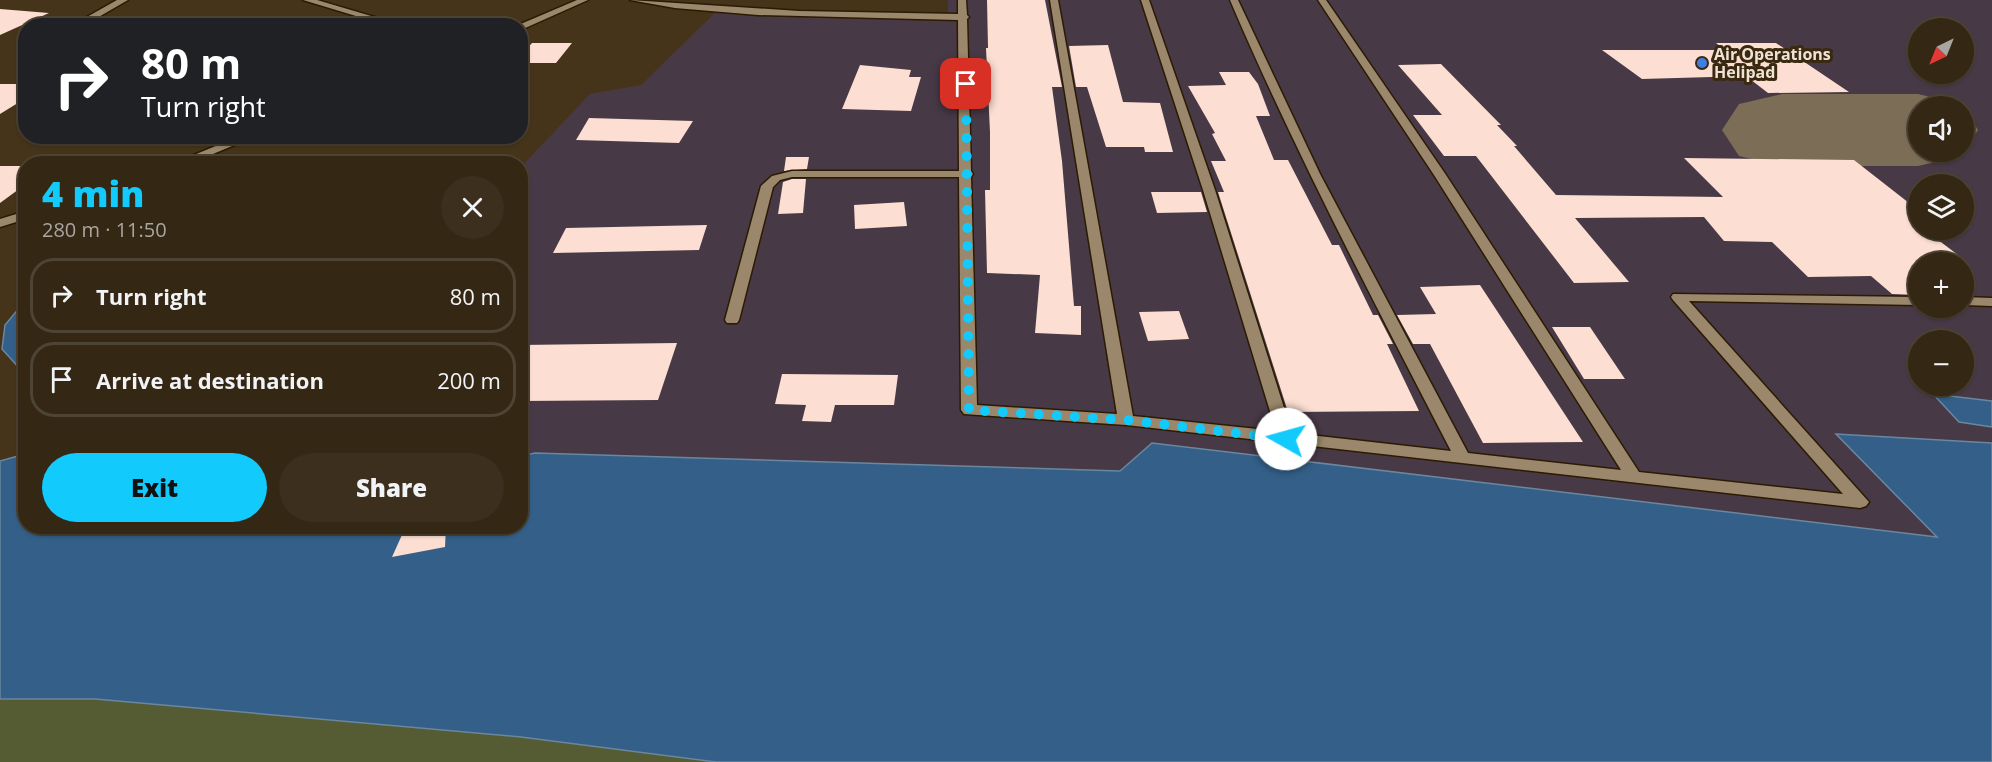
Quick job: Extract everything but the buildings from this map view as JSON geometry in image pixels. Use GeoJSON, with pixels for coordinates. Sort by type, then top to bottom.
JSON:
{"type":"FeatureCollection","features":[{"type":"Feature","properties":{"kind":"street"},"geometry":{"type":"LineString","coordinates":[[90,18],[124,0]]}},
{"type":"Feature","properties":{"kind":"street"},"geometry":{"type":"LineString","coordinates":[[307,0],[373,18]]}},
{"type":"Feature","properties":{"kind":"street"},"geometry":{"type":"LineString","coordinates":[[330,6],[347,0]]}},
{"type":"Feature","properties":{"kind":"street"},"geometry":{"type":"LineString","coordinates":[[528,24],[584,0]]}},
{"type":"Feature","properties":{"kind":"street"},"geometry":{"type":"LineString","coordinates":[[634,0],[768,12],[858,17],[964,17]]}},
{"type":"Feature","properties":{"kind":"street"},"geometry":{"type":"LineString","coordinates":[[962,0],[967,174],[969,410],[1126,420],[1860,502],[1678,297],[1908,301]]}},
{"type":"Feature","properties":{"kind":"street"},"geometry":{"type":"LineString","coordinates":[[1054,0],[1126,420]]}},
{"type":"Feature","properties":{"kind":"street"},"geometry":{"type":"LineString","coordinates":[[1145,0],[1209,190],[1286,439]]}},
{"type":"Feature","properties":{"kind":"street"},"geometry":{"type":"LineString","coordinates":[[1234,0],[1258,57],[1330,205],[1462,457]]}},
{"type":"Feature","properties":{"kind":"street"},"geometry":{"type":"LineString","coordinates":[[1322,0],[1440,175],[1635,478]]}},
{"type":"Feature","properties":{"kind":"street"},"geometry":{"type":"LineString","coordinates":[[198,156],[230,144]]}},
{"type":"Feature","properties":{"kind":"street"},"geometry":{"type":"LineString","coordinates":[[732,320],[767,186],[776,178],[792,174],[967,174]]}},
{"type":"Feature","properties":{"kind":"street"},"geometry":{"type":"LineString","coordinates":[[0,223],[18,217]]}},
{"type":"Feature","properties":{"kind":"street"},"geometry":{"type":"LineString","coordinates":[[1974,301],[1992,302]]}},
{"type":"Feature","properties":{"kind":"shaded area"},"geometry":{"type":"Polygon","coordinates":[[[948,0],[1992,0],[1992,401],[1951,396],[1974,396],[1974,330],[1908,330],[1908,396],[1936,396],[1959,422],[1992,427],[1992,443],[1836,434],[1939,537],[1152,443],[1120,471],[528,454],[528,160],[590,94],[641,85],[722,6],[948,15],[948,0]]]}},
{"type":"Feature","properties":{"kind":"green space"},"geometry":{"type":"Polygon","coordinates":[[[0,699],[95,699],[521,737],[716,762],[0,762],[0,699]]]}},
{"type":"Feature","properties":{"kind":"water"},"geometry":{"type":"Polygon","coordinates":[[[18,309],[18,367],[2,349],[5,325],[18,309]]]}},
{"type":"Feature","properties":{"kind":"water"},"geometry":{"type":"Polygon","coordinates":[[[1935,396],[1992,401],[1992,427],[1959,422],[1935,396]]]}},
{"type":"Feature","properties":{"kind":"water"},"geometry":{"type":"Polygon","coordinates":[[[1836,434],[1992,443],[1992,762],[716,762],[521,737],[95,699],[0,699],[0,461],[18,456],[18,534],[528,534],[528,454],[535,453],[1120,471],[1152,443],[1937,537],[1836,434]]]}},
{"type":"Feature","properties":{"kind":"runway"},"geometry":{"type":"LineString","coordinates":[[1782,130],[1908,130]]}},
{"type":"Feature","properties":{"kind":"place","name":"Air Operations Helipad"},"geometry":{"type":"Point","coordinates":[1702,63]}},
{"type":"Feature","properties":{"kind":"route"},"geometry":{"type":"LineString","coordinates":[[966,84],[969,410],[1126,420],[1286,439]]}}]}
